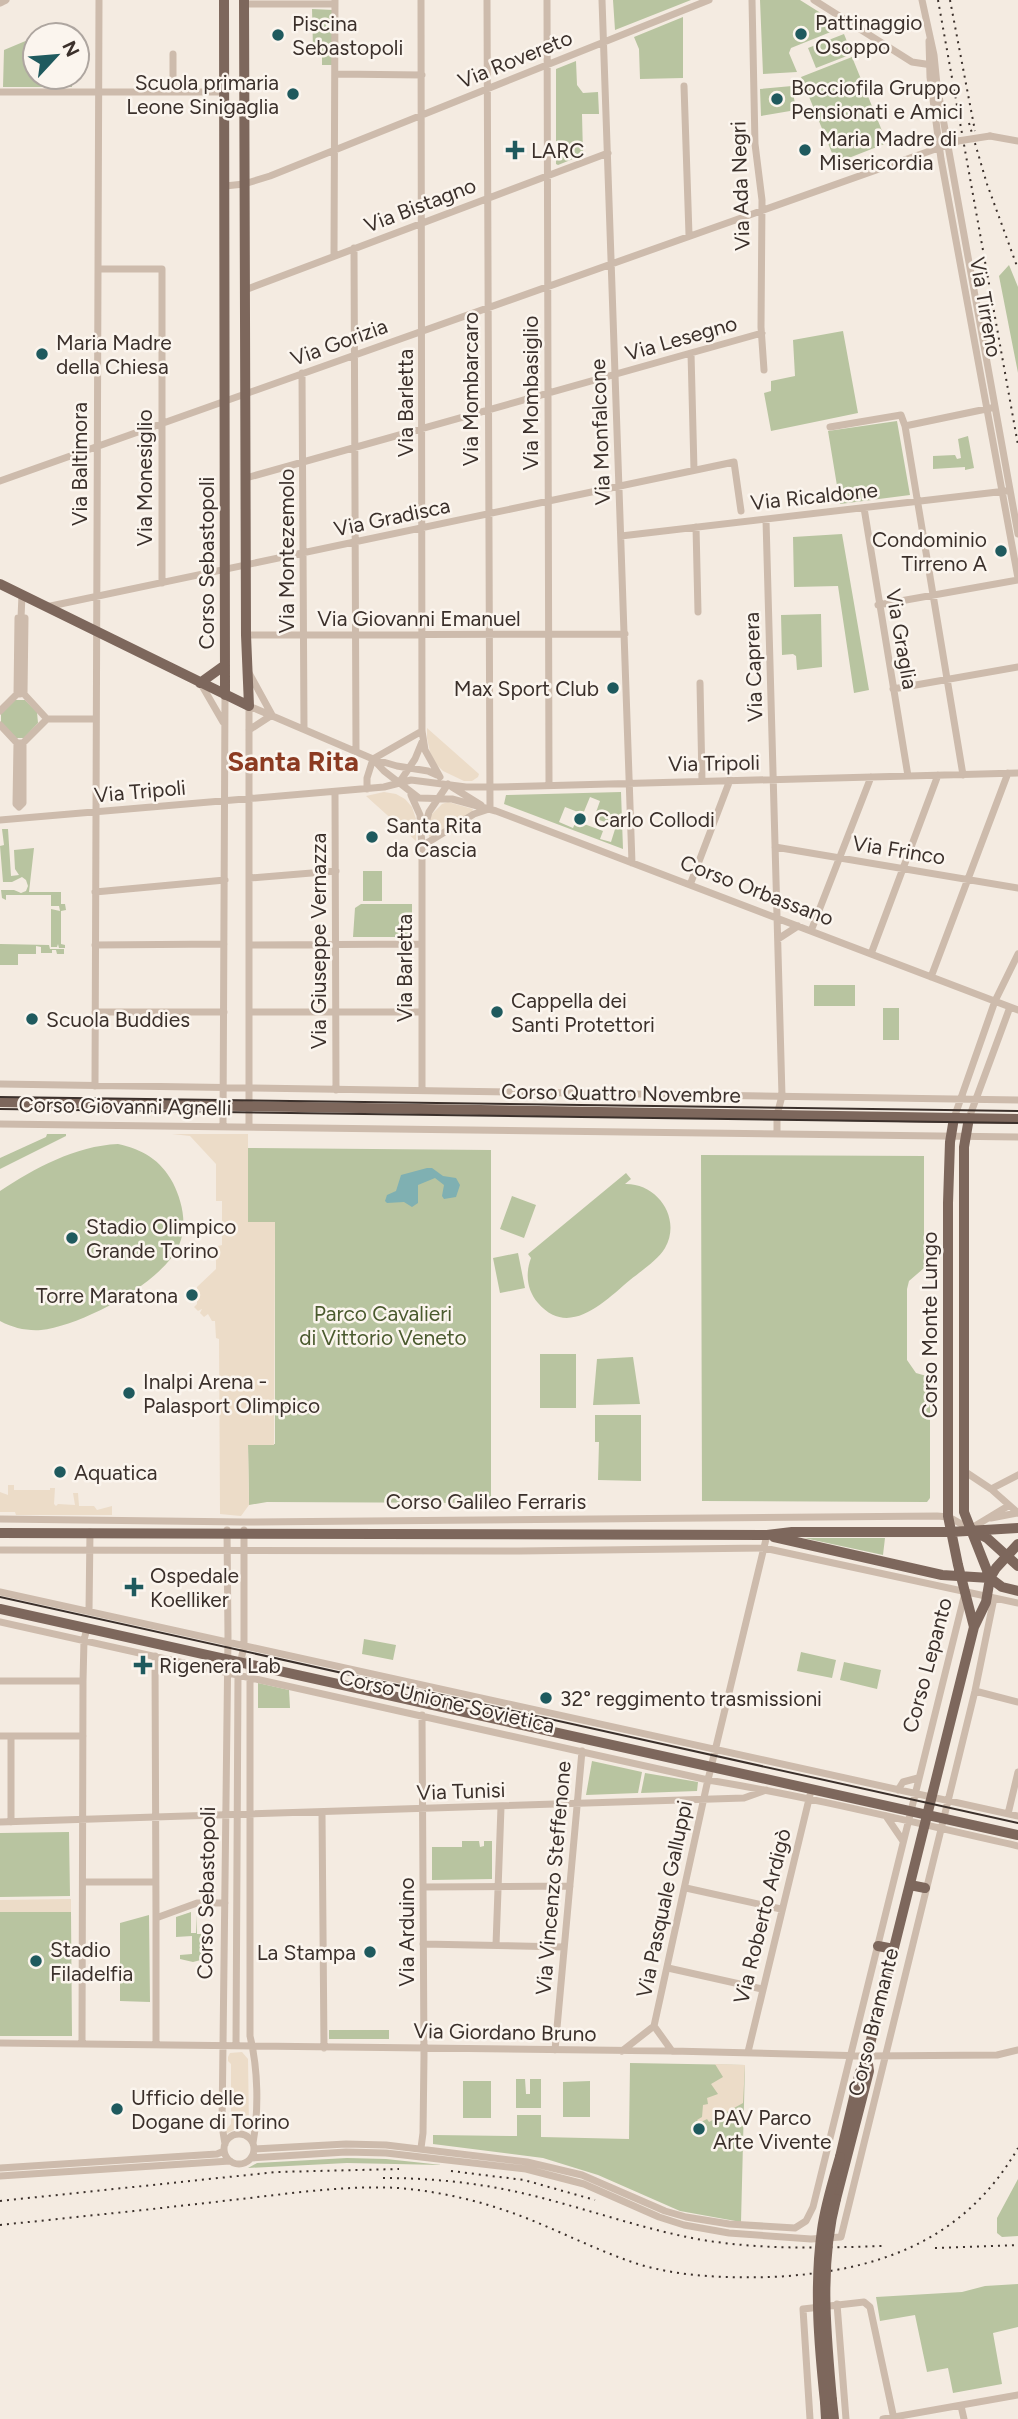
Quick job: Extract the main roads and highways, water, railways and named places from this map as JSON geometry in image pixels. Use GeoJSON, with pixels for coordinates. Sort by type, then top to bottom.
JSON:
{"type":"FeatureCollection","features":[{"type":"Feature","properties":{"kind":"main road","name":"Corso Sebastopoli"},"geometry":{"type":"LineString","coordinates":[[224,0],[225,695],[249,706],[246,635],[244,2]]}},
{"type":"Feature","properties":{"kind":"main road"},"geometry":{"type":"LineString","coordinates":[[0,584],[225,695]]}},
{"type":"Feature","properties":{"kind":"main road"},"geometry":{"type":"LineString","coordinates":[[200,683],[226,665]]}},
{"type":"Feature","properties":{"kind":"main road","name":"Corso Giovanni Agnelli"},"geometry":{"type":"LineString","coordinates":[[0,1102],[223,1106]]}},
{"type":"Feature","properties":{"kind":"main road","name":"Corso Quattro Novembre"},"geometry":{"type":"LineString","coordinates":[[223,1106],[1018,1119]]}},
{"type":"Feature","properties":{"kind":"main road","name":"Corso Monte Lungo"},"geometry":{"type":"LineString","coordinates":[[954,1118],[950,1136],[948,1203],[949,1517],[950,1532],[965,1592]]}},
{"type":"Feature","properties":{"kind":"main road","name":"Corso Monte Lungo"},"geometry":{"type":"LineString","coordinates":[[969,1118],[965,1135],[964,1511],[990,1578]]}},
{"type":"Feature","properties":{"kind":"main road","name":"Corso Galileo Ferraris"},"geometry":{"type":"LineString","coordinates":[[0,1533],[767,1535],[792,1532],[950,1532],[1018,1528]]}},
{"type":"Feature","properties":{"kind":"main road"},"geometry":{"type":"LineString","coordinates":[[970,1529],[987,1538],[1018,1566]]}},
{"type":"Feature","properties":{"kind":"main road","name":"Corso Galileo Ferraris"},"geometry":{"type":"LineString","coordinates":[[767,1535],[942,1576],[990,1578]]}},
{"type":"Feature","properties":{"kind":"main road"},"geometry":{"type":"LineString","coordinates":[[1018,1544],[990,1578],[1002,1587],[1018,1591]]}},
{"type":"Feature","properties":{"kind":"main road","name":"Corso Lepanto"},"geometry":{"type":"LineString","coordinates":[[926,1820],[974,1626],[991,1598],[990,1578]]}},
{"type":"Feature","properties":{"kind":"main road","name":"Corso Lepanto"},"geometry":{"type":"LineString","coordinates":[[965,1592],[974,1626]]}},
{"type":"Feature","properties":{"kind":"main road","name":"Corso Unione Sovietica"},"geometry":{"type":"LineString","coordinates":[[0,1609],[811,1787],[941,1824],[1018,1835]]}},
{"type":"Feature","properties":{"kind":"main road","name":"Corso Bramante"},"geometry":{"type":"LineString","coordinates":[[834,2419],[828,2401],[818,2315],[819,2250],[824,2218],[844,2156],[860,2072],[867,2056],[926,1820]]}},
{"type":"Feature","properties":{"kind":"main road"},"geometry":{"type":"LineString","coordinates":[[910,1885],[925,1888]]}},
{"type":"Feature","properties":{"kind":"main road"},"geometry":{"type":"LineString","coordinates":[[878,1946],[894,1949]]}},
{"type":"Feature","properties":{"kind":"main road","name":"Corso Bramante"},"geometry":{"type":"LineString","coordinates":[[826,2419],[828,2401]]}},
{"type":"Feature","properties":{"kind":"water"},"geometry":{"type":"Polygon","coordinates":[[[432,1168],[443,1176],[456,1178],[460,1185],[456,1197],[444,1199],[444,1185],[435,1178],[418,1185],[418,1203],[412,1207],[404,1202],[385,1201],[387,1195],[396,1191],[401,1175],[432,1168]]]}},
{"type":"Feature","properties":{"kind":"tram line"},"geometry":{"type":"LineString","coordinates":[[0,1097],[1018,1111]]}},
{"type":"Feature","properties":{"kind":"tram line"},"geometry":{"type":"LineString","coordinates":[[0,1109],[1018,1123]]}},
{"type":"Feature","properties":{"kind":"tram line"},"geometry":{"type":"LineString","coordinates":[[0,1597],[1018,1823]]}},
{"type":"Feature","properties":{"kind":"railway"},"geometry":{"type":"LineString","coordinates":[[938,0],[1018,445]]}},
{"type":"Feature","properties":{"kind":"railway"},"geometry":{"type":"LineString","coordinates":[[950,0],[975,131]]}},
{"type":"Feature","properties":{"kind":"railway"},"geometry":{"type":"LineString","coordinates":[[969,123],[987,184],[1018,269]]}},
{"type":"Feature","properties":{"kind":"railway"},"geometry":{"type":"LineString","coordinates":[[0,2225],[316,2191],[399,2188],[450,2195],[499,2208],[613,2255],[657,2269],[705,2276],[771,2277],[846,2268],[913,2246],[943,2229],[971,2208],[996,2181],[1018,2148]]}},
{"type":"Feature","properties":{"kind":"railway"},"geometry":{"type":"LineString","coordinates":[[0,2201],[276,2172],[399,2169]]}},
{"type":"Feature","properties":{"kind":"railway"},"geometry":{"type":"LineString","coordinates":[[451,2171],[524,2180],[595,2200]]}},
{"type":"Feature","properties":{"kind":"railway"},"geometry":{"type":"LineString","coordinates":[[383,2178],[423,2179],[503,2189],[658,2230],[720,2243],[790,2247],[883,2246]]}},
{"type":"Feature","properties":{"kind":"railway"},"geometry":{"type":"LineString","coordinates":[[935,2248],[1018,2245]]}},
{"type":"Feature","properties":{"kind":"place","name":"Pattinaggio Osoppo"},"geometry":{"type":"Point","coordinates":[801,34]}},
{"type":"Feature","properties":{"kind":"place","name":"Piscina Sebastopoli"},"geometry":{"type":"Point","coordinates":[278,35]}},
{"type":"Feature","properties":{"kind":"place","name":"Scuola primaria Leone Sinigaglia"},"geometry":{"type":"Point","coordinates":[293,94]}},
{"type":"Feature","properties":{"kind":"place","name":"Bocciofila Gruppo Pensionati e Amici"},"geometry":{"type":"Point","coordinates":[777,99]}},
{"type":"Feature","properties":{"kind":"place","name":"LARC"},"geometry":{"type":"Point","coordinates":[515,150]}},
{"type":"Feature","properties":{"kind":"place","name":"Maria Madre di Misericordia"},"geometry":{"type":"Point","coordinates":[805,150]}},
{"type":"Feature","properties":{"kind":"place","name":"Maria Madre della Chiesa"},"geometry":{"type":"Point","coordinates":[42,354]}},
{"type":"Feature","properties":{"kind":"place","name":"Condominio Tirreno A"},"geometry":{"type":"Point","coordinates":[1001,551]}},
{"type":"Feature","properties":{"kind":"place","name":"Max Sport Club"},"geometry":{"type":"Point","coordinates":[613,688]}},
{"type":"Feature","properties":{"kind":"place","name":"Carlo Collodi"},"geometry":{"type":"Point","coordinates":[580,819]}},
{"type":"Feature","properties":{"kind":"place","name":"Santa Rita da Cascia"},"geometry":{"type":"Point","coordinates":[372,837]}},
{"type":"Feature","properties":{"kind":"place","name":"Cappella dei Santi Protettori"},"geometry":{"type":"Point","coordinates":[497,1012]}},
{"type":"Feature","properties":{"kind":"place","name":"Scuola Buddies"},"geometry":{"type":"Point","coordinates":[32,1019]}},
{"type":"Feature","properties":{"kind":"place","name":"Stadio Olimpico Grande Torino"},"geometry":{"type":"Point","coordinates":[72,1238]}},
{"type":"Feature","properties":{"kind":"place","name":"Torre Maratona"},"geometry":{"type":"Point","coordinates":[192,1295]}},
{"type":"Feature","properties":{"kind":"place","name":"Inalpi Arena - Palasport Olimpico"},"geometry":{"type":"Point","coordinates":[129,1393]}},
{"type":"Feature","properties":{"kind":"place","name":"Aquatica"},"geometry":{"type":"Point","coordinates":[60,1472]}},
{"type":"Feature","properties":{"kind":"place","name":"Ospedale Koelliker"},"geometry":{"type":"Point","coordinates":[134,1587]}},
{"type":"Feature","properties":{"kind":"place","name":"Rigenera Lab"},"geometry":{"type":"Point","coordinates":[143,1665]}},
{"type":"Feature","properties":{"kind":"place","name":"32° reggimento trasmissioni"},"geometry":{"type":"Point","coordinates":[546,1698]}},
{"type":"Feature","properties":{"kind":"place","name":"La Stampa"},"geometry":{"type":"Point","coordinates":[370,1952]}},
{"type":"Feature","properties":{"kind":"place","name":"Stadio Filadelfia"},"geometry":{"type":"Point","coordinates":[36,1961]}},
{"type":"Feature","properties":{"kind":"place","name":"Ufficio delle Dogane di Torino"},"geometry":{"type":"Point","coordinates":[117,2109]}},
{"type":"Feature","properties":{"kind":"place","name":"PAV Parco Arte Vivente"},"geometry":{"type":"Point","coordinates":[699,2129]}},
{"type":"Feature","properties":{"kind":"district","name":"Santa Rita"},"geometry":{"type":"Point","coordinates":[293,761]}},
{"type":"Feature","properties":{"kind":"park label","name":"Parco Cavalieri di Vittorio Veneto"},"geometry":{"type":"Point","coordinates":[383,1325]}}]}
